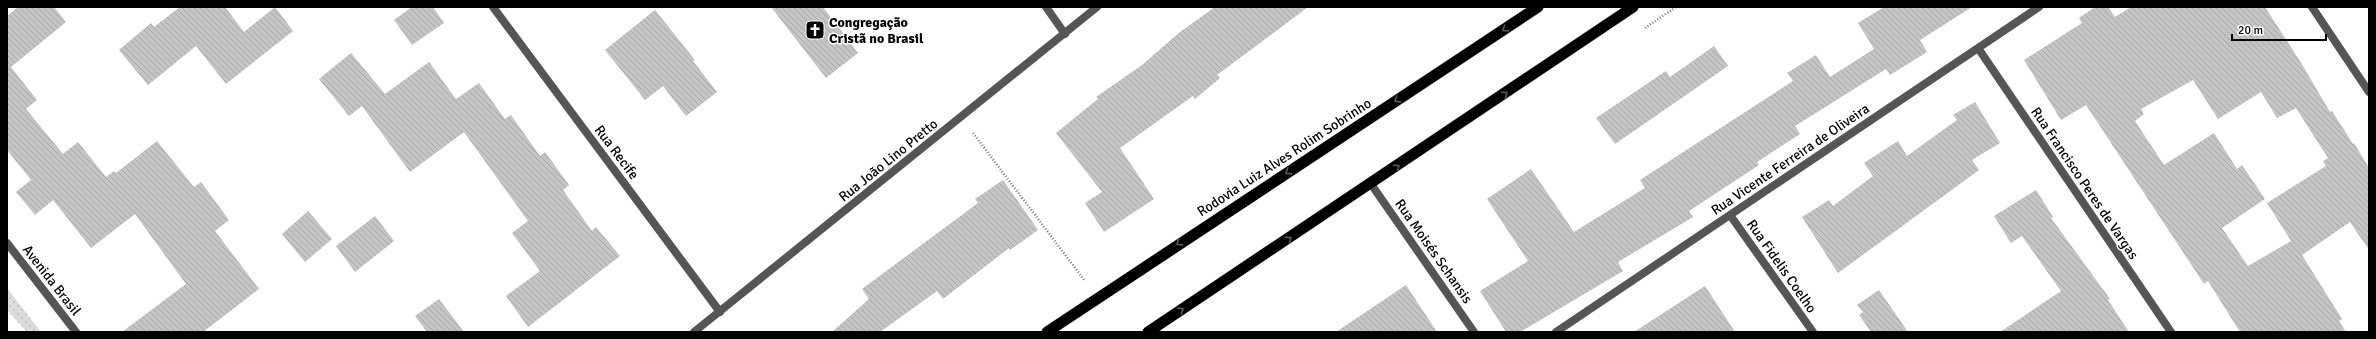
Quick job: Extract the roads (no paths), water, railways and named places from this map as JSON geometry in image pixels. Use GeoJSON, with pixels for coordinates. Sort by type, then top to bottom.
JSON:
{"type":"FeatureCollection","features":[{"type":"Feature","properties":{"kind":"highway","name":"Rodovia Luiz Alves Rolim Sobrinho"},"geometry":{"type":"LineString","coordinates":[[1047,332],[1538,7]]}},
{"type":"Feature","properties":{"kind":"highway"},"geometry":{"type":"LineString","coordinates":[[1148,332],[1633,7]]}},
{"type":"Feature","properties":{"kind":"street","name":"Rua Recife"},"geometry":{"type":"LineString","coordinates":[[493,7],[720,312]]}},
{"type":"Feature","properties":{"kind":"street"},"geometry":{"type":"LineString","coordinates":[[1046,7],[1065,34]]}},
{"type":"Feature","properties":{"kind":"street","name":"Rua João Lino Pretto"},"geometry":{"type":"LineString","coordinates":[[694,332],[1098,7]]}},
{"type":"Feature","properties":{"kind":"street","name":"Rua Vicente Ferreira de Oliveira"},"geometry":{"type":"LineString","coordinates":[[1556,332],[2039,7]]}},
{"type":"Feature","properties":{"kind":"street"},"geometry":{"type":"LineString","coordinates":[[2312,7],[2369,92]]}},
{"type":"Feature","properties":{"kind":"street","name":"Rua Francisco Peres de Vargas"},"geometry":{"type":"LineString","coordinates":[[1978,48],[2172,332]]}},
{"type":"Feature","properties":{"kind":"street","name":"Rua Moisés Schansis"},"geometry":{"type":"LineString","coordinates":[[1371,184],[1474,332]]}},
{"type":"Feature","properties":{"kind":"street","name":"Rua Fidelis Coelho"},"geometry":{"type":"LineString","coordinates":[[1730,215],[1813,332]]}},
{"type":"Feature","properties":{"kind":"street","name":"Avenida Brasil"},"geometry":{"type":"LineString","coordinates":[[7,243],[76,332]]}},
{"type":"Feature","properties":{"kind":"place","name":"Congregação Cristã no Brasil"},"geometry":{"type":"Point","coordinates":[815,30]}}]}
